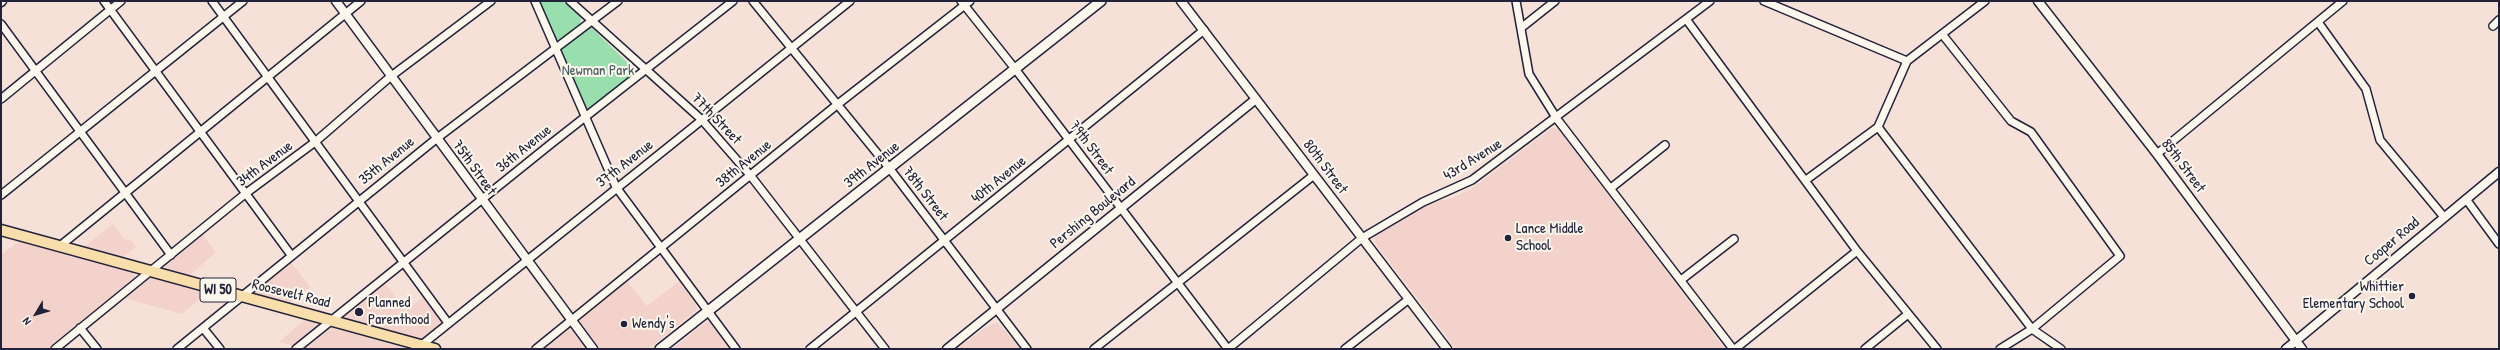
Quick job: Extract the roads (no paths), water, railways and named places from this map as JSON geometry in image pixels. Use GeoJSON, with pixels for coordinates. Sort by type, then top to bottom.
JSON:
{"type":"FeatureCollection","features":[{"type":"Feature","properties":{"kind":"main road","name":"39th Avenue"},"geometry":{"type":"LineString","coordinates":[[660,349],[1016,70],[1101,1]]}},
{"type":"Feature","properties":{"kind":"main road","name":"Roosevelt Road"},"geometry":{"type":"LineString","coordinates":[[1,230],[149,272],[332,320],[419,347],[435,349]]}},
{"type":"Feature","properties":{"kind":"street"},"geometry":{"type":"LineString","coordinates":[[104,1],[291,255]]}},
{"type":"Feature","properties":{"kind":"street"},"geometry":{"type":"LineString","coordinates":[[1,99],[121,1]]}},
{"type":"Feature","properties":{"kind":"street"},"geometry":{"type":"LineString","coordinates":[[212,1],[448,323]]}},
{"type":"Feature","properties":{"kind":"street"},"geometry":{"type":"LineString","coordinates":[[2,191],[80,132],[242,1]]}},
{"type":"Feature","properties":{"kind":"street","name":"75th Street"},"geometry":{"type":"LineString","coordinates":[[336,1],[480,200],[593,349]]}},
{"type":"Feature","properties":{"kind":"street"},"geometry":{"type":"LineString","coordinates":[[60,246],[361,1]]}},
{"type":"Feature","properties":{"kind":"street","name":"34th Avenue"},"geometry":{"type":"LineString","coordinates":[[55,349],[246,194],[315,142],[390,76],[491,1]]}},
{"type":"Feature","properties":{"kind":"street"},"geometry":{"type":"LineString","coordinates":[[535,1],[616,187],[736,349]]}},
{"type":"Feature","properties":{"kind":"street","name":"77th Street"},"geometry":{"type":"LineString","coordinates":[[570,1],[702,120],[750,175],[885,349]]}},
{"type":"Feature","properties":{"kind":"street","name":"35th Avenue"},"geometry":{"type":"LineString","coordinates":[[177,349],[240,296],[436,139],[618,1]]}},
{"type":"Feature","properties":{"kind":"street","name":"36th Avenue"},"geometry":{"type":"LineString","coordinates":[[296,349],[480,200],[734,1]]}},
{"type":"Feature","properties":{"kind":"street","name":"78th Street"},"geometry":{"type":"LineString","coordinates":[[753,1],[890,169],[1028,349]]}},
{"type":"Feature","properties":{"kind":"street","name":"37th Avenue"},"geometry":{"type":"LineString","coordinates":[[419,347],[616,187],[792,49],[850,1]]}},
{"type":"Feature","properties":{"kind":"street","name":"80th Street"},"geometry":{"type":"LineString","coordinates":[[1181,1],[1447,349]]}},
{"type":"Feature","properties":{"kind":"street"},"geometry":{"type":"LineString","coordinates":[[1516,1],[1529,74],[1556,119],[1611,188],[1734,349],[1857,251]]}},
{"type":"Feature","properties":{"kind":"street"},"geometry":{"type":"LineString","coordinates":[[1521,28],[1555,1]]}},
{"type":"Feature","properties":{"kind":"street","name":"43rd Avenue"},"geometry":{"type":"LineString","coordinates":[[1228,349],[1362,238],[1423,202],[1472,180],[1556,119],[1710,1]]}},
{"type":"Feature","properties":{"kind":"street"},"geometry":{"type":"LineString","coordinates":[[1764,1],[1907,61]]}},
{"type":"Feature","properties":{"kind":"street"},"geometry":{"type":"LineString","coordinates":[[1806,180],[1878,127],[1907,61],[1985,1]]}},
{"type":"Feature","properties":{"kind":"street","name":"85th Street"},"geometry":{"type":"LineString","coordinates":[[2038,1],[2156,154],[2302,349]]}},
{"type":"Feature","properties":{"kind":"street"},"geometry":{"type":"LineString","coordinates":[[2156,154],[2343,1]]}},
{"type":"Feature","properties":{"kind":"street","name":"79th Street"},"geometry":{"type":"LineString","coordinates":[[965,2],[1228,349]]}},
{"type":"Feature","properties":{"kind":"street","name":"38th Avenue"},"geometry":{"type":"LineString","coordinates":[[536,349],[965,2]]}},
{"type":"Feature","properties":{"kind":"street"},"geometry":{"type":"LineString","coordinates":[[1686,19],[1857,251],[1937,349]]}},
{"type":"Feature","properties":{"kind":"street"},"geometry":{"type":"LineString","coordinates":[[2493,26],[2499,20]]}},
{"type":"Feature","properties":{"kind":"street"},"geometry":{"type":"LineString","coordinates":[[2318,22],[2366,89],[2380,140],[2444,217]]}},
{"type":"Feature","properties":{"kind":"street"},"geometry":{"type":"LineString","coordinates":[[1,24],[171,255]]}},
{"type":"Feature","properties":{"kind":"street","name":"40th Avenue"},"geometry":{"type":"LineString","coordinates":[[810,349],[857,313],[1068,139],[1204,30]]}},
{"type":"Feature","properties":{"kind":"street"},"geometry":{"type":"LineString","coordinates":[[1942,34],[2011,121],[2031,132],[2120,256],[2032,329],[2000,349]]}},
{"type":"Feature","properties":{"kind":"street","name":"Pershing Boulevard"},"geometry":{"type":"LineString","coordinates":[[947,349],[1256,99]]}},
{"type":"Feature","properties":{"kind":"street"},"geometry":{"type":"LineString","coordinates":[[1878,127],[2032,329],[2061,349]]}},
{"type":"Feature","properties":{"kind":"street"},"geometry":{"type":"LineString","coordinates":[[1611,188],[1665,145]]}},
{"type":"Feature","properties":{"kind":"street","name":"Cooper Road"},"geometry":{"type":"LineString","coordinates":[[2286,349],[2499,172]]}},
{"type":"Feature","properties":{"kind":"street"},"geometry":{"type":"LineString","coordinates":[[1094,349],[1314,175]]}},
{"type":"Feature","properties":{"kind":"street"},"geometry":{"type":"LineString","coordinates":[[2466,199],[2499,244]]}},
{"type":"Feature","properties":{"kind":"street"},"geometry":{"type":"LineString","coordinates":[[1681,280],[1734,239]]}},
{"type":"Feature","properties":{"kind":"street"},"geometry":{"type":"LineString","coordinates":[[1345,349],[1409,299]]}},
{"type":"Feature","properties":{"kind":"street"},"geometry":{"type":"LineString","coordinates":[[1865,349],[1908,314]]}},
{"type":"Feature","properties":{"kind":"street"},"geometry":{"type":"LineString","coordinates":[[80,328],[97,349]]}},
{"type":"Feature","properties":{"kind":"street"},"geometry":{"type":"LineString","coordinates":[[203,328],[220,349]]}},
{"type":"Feature","properties":{"kind":"place","name":"Lance Middle School"},"geometry":{"type":"Point","coordinates":[1508,238]}},
{"type":"Feature","properties":{"kind":"place","name":"Whittier Elementary School"},"geometry":{"type":"Point","coordinates":[2412,296]}},
{"type":"Feature","properties":{"kind":"place","name":"Planned Parenthood"},"geometry":{"type":"Point","coordinates":[359,312]}},
{"type":"Feature","properties":{"kind":"place","name":"Wendy's"},"geometry":{"type":"Point","coordinates":[624,324]}},
{"type":"Feature","properties":{"kind":"park label","name":"Newman Park"},"geometry":{"type":"Point","coordinates":[598,71]}}]}
